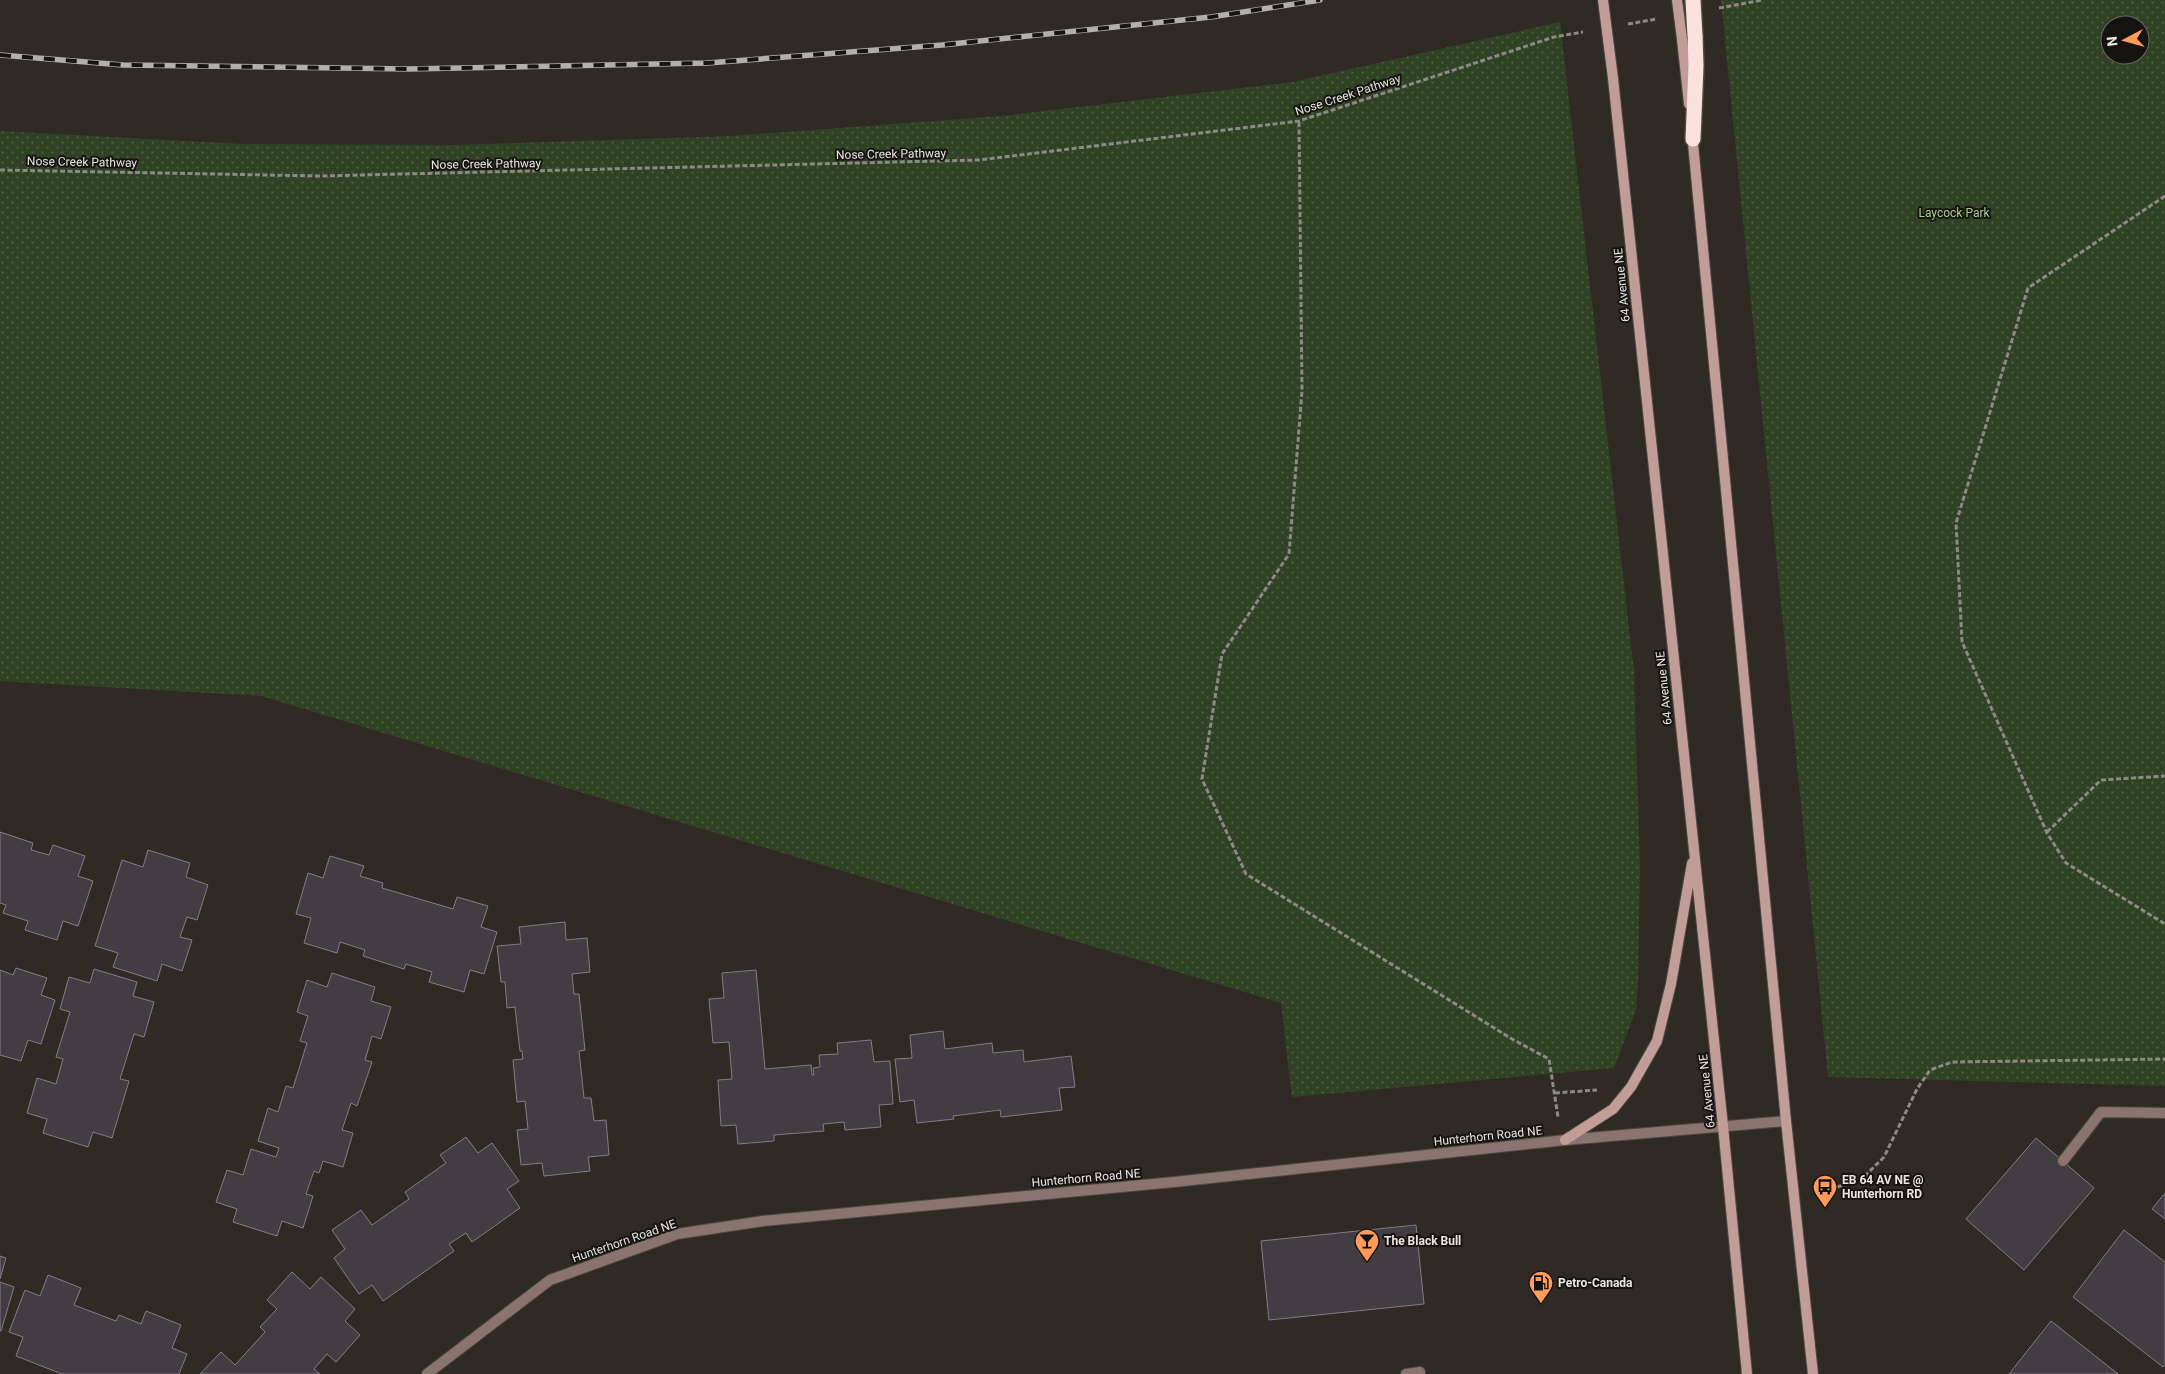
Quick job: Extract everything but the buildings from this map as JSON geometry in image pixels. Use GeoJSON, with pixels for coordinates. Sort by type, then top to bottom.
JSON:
{"type":"FeatureCollection","features":[{"type":"Feature","properties":{"kind":"highway"},"geometry":{"type":"LineString","coordinates":[[1693,0],[1688,37],[1696,66],[1693,139]]}},
{"type":"Feature","properties":{"kind":"main road","name":"64 Avenue NE"},"geometry":{"type":"LineString","coordinates":[[1603,0],[1613,78],[1723,1126],[1747,1374]]}},
{"type":"Feature","properties":{"kind":"main road"},"geometry":{"type":"LineString","coordinates":[[1677,0],[1688,37]]}},
{"type":"Feature","properties":{"kind":"main road"},"geometry":{"type":"LineString","coordinates":[[1693,139],[1786,1120],[1813,1374]]}},
{"type":"Feature","properties":{"kind":"main road"},"geometry":{"type":"LineString","coordinates":[[1563,1140],[1613,1109],[1631,1087],[1657,1041],[1671,984],[1694,850]]}},
{"type":"Feature","properties":{"kind":"street"},"geometry":{"type":"LineString","coordinates":[[2062,1161],[2101,1112],[2165,1113]]}},
{"type":"Feature","properties":{"kind":"street","name":"Hunterhorn Road NE"},"geometry":{"type":"LineString","coordinates":[[427,1374],[550,1280],[677,1234],[764,1221],[1174,1182],[1563,1140],[1786,1120]]}},
{"type":"Feature","properties":{"kind":"street"},"geometry":{"type":"LineString","coordinates":[[1406,1374],[1420,1372],[1420,1374]]}},
{"type":"Feature","properties":{"kind":"path"},"geometry":{"type":"LineString","coordinates":[[1716,8],[1763,0]]}},
{"type":"Feature","properties":{"kind":"path"},"geometry":{"type":"LineString","coordinates":[[1620,25],[1658,18]]}},
{"type":"Feature","properties":{"kind":"path","name":"Nose Creek Pathway"},"geometry":{"type":"LineString","coordinates":[[0,170],[320,176],[979,160],[1299,122],[1554,37],[1592,30]]}},
{"type":"Feature","properties":{"kind":"path"},"geometry":{"type":"LineString","coordinates":[[1299,122],[1302,391],[1289,554],[1222,654],[1202,780],[1246,874],[1512,1039],[1549,1059],[1563,1140]]}},
{"type":"Feature","properties":{"kind":"path"},"geometry":{"type":"LineString","coordinates":[[2165,196],[2028,288],[1956,523],[1962,642],[2047,832],[2066,863],[2165,924]]}},
{"type":"Feature","properties":{"kind":"path"},"geometry":{"type":"LineString","coordinates":[[2047,832],[2101,780],[2165,776]]}},
{"type":"Feature","properties":{"kind":"path"},"geometry":{"type":"LineString","coordinates":[[1837,1187],[1862,1179],[1884,1157],[1917,1089],[1930,1070],[1952,1062],[2165,1059]]}},
{"type":"Feature","properties":{"kind":"path"},"geometry":{"type":"LineString","coordinates":[[1556,1093],[1606,1090]]}},
{"type":"Feature","properties":{"kind":"green space","name":"Laycock Park"},"geometry":{"type":"Polygon","coordinates":[[[1721,0],[2165,0],[2165,1086],[1828,1077],[1721,0]]]}},
{"type":"Feature","properties":{"kind":"green space"},"geometry":{"type":"Polygon","coordinates":[[[1560,22],[1634,672],[1640,868],[1638,980],[1636,1010],[1614,1068],[1292,1097],[1281,1003],[261,696],[0,681],[0,131],[242,144],[453,145],[730,136],[1002,116],[1293,82],[1560,22]]]}},
{"type":"Feature","properties":{"kind":"railway"},"geometry":{"type":"LineString","coordinates":[[0,55],[123,65],[408,69],[707,63],[942,45],[1211,17],[1320,0]]}},
{"type":"Feature","properties":{"kind":"place","name":"EB 64 AV NE @ Hunterhorn RD"},"geometry":{"type":"Point","coordinates":[1825,1208]}},
{"type":"Feature","properties":{"kind":"place","name":"The Black Bull"},"geometry":{"type":"Point","coordinates":[1367,1262]}},
{"type":"Feature","properties":{"kind":"place","name":"Petro-Canada"},"geometry":{"type":"Point","coordinates":[1541,1304]}}]}
